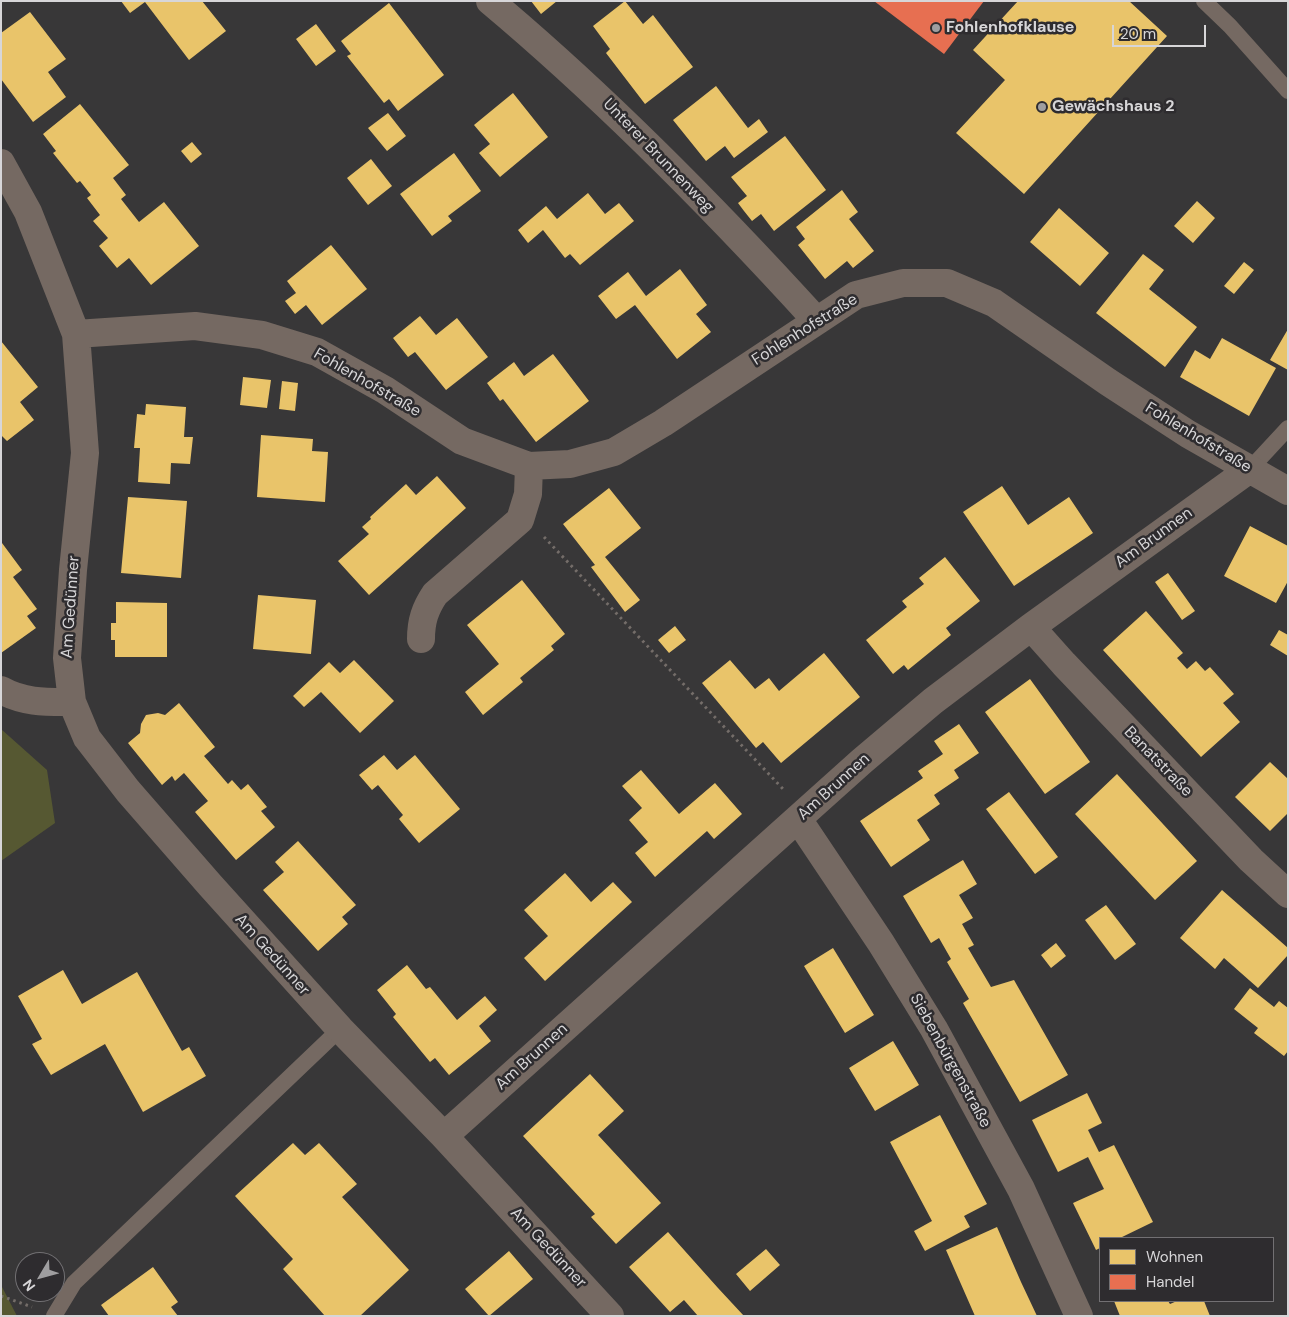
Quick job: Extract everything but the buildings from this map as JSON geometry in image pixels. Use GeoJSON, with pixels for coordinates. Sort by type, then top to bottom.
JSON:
{"type":"FeatureCollection","features":[{"type":"Feature","properties":{"kind":"street","name":"Unterer Brunnenweg"},"geometry":{"type":"LineString","coordinates":[[490,1],[593,90],[773,273],[816,320]]}},
{"type":"Feature","properties":{"kind":"street","name":"Am Gedünner"},"geometry":{"type":"LineString","coordinates":[[1,163],[28,212],[76,334],[85,453],[73,570],[67,658],[72,702],[87,738],[128,791],[210,886],[340,1029],[444,1136],[610,1316]]}},
{"type":"Feature","properties":{"kind":"street","name":"Fohlenhofstraße"},"geometry":{"type":"LineString","coordinates":[[76,334],[195,326],[262,335],[317,352],[385,390],[462,441],[529,466],[570,464],[614,452],[663,423],[856,295],[903,283],[947,283],[994,303],[1108,382],[1188,434],[1288,491]]}},
{"type":"Feature","properties":{"kind":"street"},"geometry":{"type":"LineString","coordinates":[[421,639],[421,623],[435,594],[520,520],[528,494],[529,466]]}},
{"type":"Feature","properties":{"kind":"street","name":"Am Brunnen"},"geometry":{"type":"LineString","coordinates":[[444,1136],[933,701],[1031,627],[1250,469]]}},
{"type":"Feature","properties":{"kind":"street","name":"Banatstraße"},"geometry":{"type":"LineString","coordinates":[[1031,627],[1251,860],[1288,894]]}},
{"type":"Feature","properties":{"kind":"street"},"geometry":{"type":"LineString","coordinates":[[1,690],[13,697],[36,702],[72,702]]}},
{"type":"Feature","properties":{"kind":"street","name":"Siebenbürgenstraße"},"geometry":{"type":"LineString","coordinates":[[802,816],[934,1029],[1021,1189],[1079,1316]]}},
{"type":"Feature","properties":{"kind":"lane"},"geometry":{"type":"LineString","coordinates":[[1204,1],[1230,26],[1288,91]]}},
{"type":"Feature","properties":{"kind":"lane"},"geometry":{"type":"LineString","coordinates":[[1250,469],[1288,428]]}},
{"type":"Feature","properties":{"kind":"lane"},"geometry":{"type":"LineString","coordinates":[[54,1315],[74,1284],[340,1029]]}},
{"type":"Feature","properties":{"kind":"path"},"geometry":{"type":"LineString","coordinates":[[520,520],[546,538],[802,816]]}},
{"type":"Feature","properties":{"kind":"path"},"geometry":{"type":"LineString","coordinates":[[1,1296],[54,1315]]}},
{"type":"Feature","properties":{"kind":"green space"},"geometry":{"type":"Polygon","coordinates":[[[1,729],[47,770],[55,823],[1,861],[1,729]]]}},
{"type":"Feature","properties":{"kind":"green space"},"geometry":{"type":"Polygon","coordinates":[[[1,1285],[17,1316],[1,1316],[1,1285]]]}},
{"type":"Feature","properties":{"kind":"place","name":"Fohlenhofklause"},"geometry":{"type":"Point","coordinates":[936,28]}},
{"type":"Feature","properties":{"kind":"place","name":"Gewächshaus 2"},"geometry":{"type":"Point","coordinates":[1042,107]}}]}
